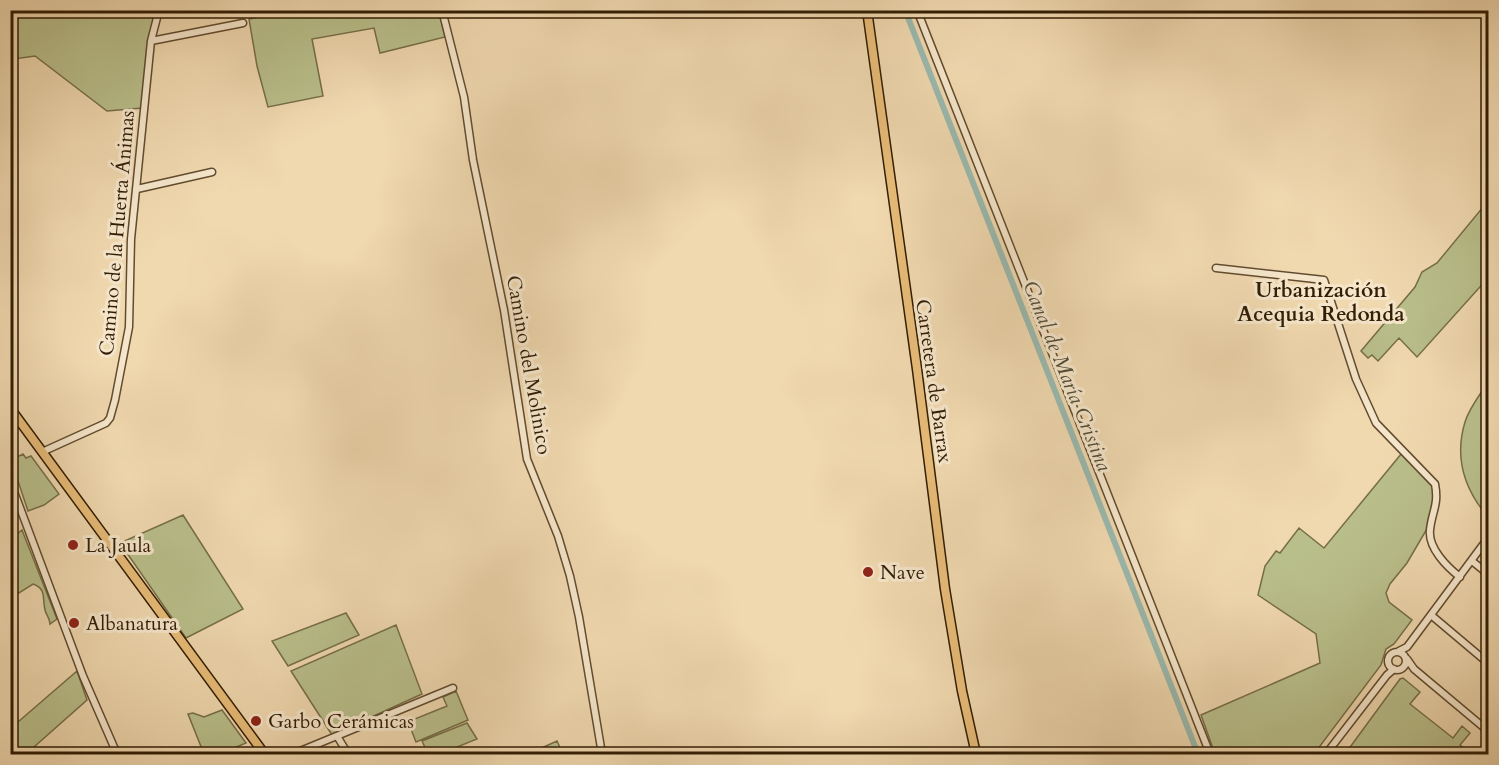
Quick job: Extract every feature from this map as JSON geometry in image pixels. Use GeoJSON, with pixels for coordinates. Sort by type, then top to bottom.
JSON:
{"type":"FeatureCollection","features":[{"type":"Feature","properties":{"kind":"highway","name":"Carretera de Barrax"},"geometry":{"type":"LineString","coordinates":[[867,10],[945,589],[962,691],[976,754]]}},
{"type":"Feature","properties":{"kind":"highway"},"geometry":{"type":"LineString","coordinates":[[10,408],[263,752]]}},
{"type":"Feature","properties":{"kind":"street","name":"Camino de la Huerta Ánimas"},"geometry":{"type":"LineString","coordinates":[[42,452],[93,429],[110,418],[129,327],[130,239],[152,41],[159,10]]}},
{"type":"Feature","properties":{"kind":"street","name":"Camino del Molinico"},"geometry":{"type":"LineString","coordinates":[[442,10],[465,97],[473,160],[504,310],[527,459],[558,536],[570,576],[602,754]]}},
{"type":"Feature","properties":{"kind":"street"},"geometry":{"type":"LineString","coordinates":[[917,10],[1210,754]]}},
{"type":"Feature","properties":{"kind":"street"},"geometry":{"type":"LineString","coordinates":[[152,41],[243,22]]}},
{"type":"Feature","properties":{"kind":"street"},"geometry":{"type":"LineString","coordinates":[[10,56],[10,62]]}},
{"type":"Feature","properties":{"kind":"street"},"geometry":{"type":"LineString","coordinates":[[137,189],[212,172]]}},
{"type":"Feature","properties":{"kind":"street"},"geometry":{"type":"LineString","coordinates":[[1216,268],[1324,280],[1356,379],[1376,423],[1435,484],[1437,495],[1431,525],[1431,540],[1434,549],[1460,577]]}},
{"type":"Feature","properties":{"kind":"street"},"geometry":{"type":"LineString","coordinates":[[10,481],[83,676],[117,754]]}},
{"type":"Feature","properties":{"kind":"street"},"geometry":{"type":"LineString","coordinates":[[1391,669],[1388,660],[1390,654],[1407,647],[1488,538]]}},
{"type":"Feature","properties":{"kind":"street"},"geometry":{"type":"LineString","coordinates":[[1472,561],[1488,574]]}},
{"type":"Feature","properties":{"kind":"street"},"geometry":{"type":"LineString","coordinates":[[1431,615],[1488,663]]}},
{"type":"Feature","properties":{"kind":"street"},"geometry":{"type":"LineString","coordinates":[[1402,669],[1407,647]]}},
{"type":"Feature","properties":{"kind":"street"},"geometry":{"type":"LineString","coordinates":[[1399,651],[1414,669],[1488,731]]}},
{"type":"Feature","properties":{"kind":"street"},"geometry":{"type":"LineString","coordinates":[[1391,669],[1414,669]]}},
{"type":"Feature","properties":{"kind":"street"},"geometry":{"type":"LineString","coordinates":[[1326,754],[1391,669]]}},
{"type":"Feature","properties":{"kind":"street"},"geometry":{"type":"LineString","coordinates":[[293,754],[453,688]]}},
{"type":"Feature","properties":{"kind":"street"},"geometry":{"type":"LineString","coordinates":[[338,736],[348,754]]}},
{"type":"Feature","properties":{"kind":"green space"},"geometry":{"type":"Polygon","coordinates":[[[10,11],[157,11],[143,108],[107,111],[35,56],[14,59],[10,11]]]}},
{"type":"Feature","properties":{"kind":"green space"},"geometry":{"type":"Polygon","coordinates":[[[292,11],[439,11],[445,37],[380,53],[374,28],[312,39],[323,96],[268,107],[257,66],[249,19],[292,11]]]}},
{"type":"Feature","properties":{"kind":"green space"},"geometry":{"type":"Polygon","coordinates":[[[1488,201],[1488,278],[1417,357],[1399,338],[1378,361],[1372,355],[1368,358],[1361,351],[1415,287],[1422,272],[1437,263],[1488,201]]]}},
{"type":"Feature","properties":{"kind":"green space"},"geometry":{"type":"Polygon","coordinates":[[[1488,382],[1488,517],[1468,485],[1461,461],[1461,448],[1467,417],[1488,382]]]}},
{"type":"Feature","properties":{"kind":"green space"},"geometry":{"type":"Polygon","coordinates":[[[1402,453],[1432,484],[1435,493],[1431,522],[1386,593],[1389,602],[1412,620],[1394,644],[1386,649],[1381,665],[1314,754],[1215,754],[1201,715],[1320,663],[1316,634],[1258,595],[1265,566],[1276,551],[1280,553],[1299,528],[1324,548],[1402,453]]]}},
{"type":"Feature","properties":{"kind":"green space"},"geometry":{"type":"Polygon","coordinates":[[[23,454],[26,458],[31,456],[59,494],[44,505],[28,511],[11,460],[23,454]]]}},
{"type":"Feature","properties":{"kind":"green space"},"geometry":{"type":"Polygon","coordinates":[[[183,515],[243,609],[186,638],[120,543],[183,515]]]}},
{"type":"Feature","properties":{"kind":"green space"},"geometry":{"type":"Polygon","coordinates":[[[22,530],[57,619],[50,624],[42,591],[37,586],[33,584],[11,598],[11,539],[22,530]]]}},
{"type":"Feature","properties":{"kind":"green space"},"geometry":{"type":"Polygon","coordinates":[[[346,613],[359,635],[288,666],[272,641],[346,613]]]}},
{"type":"Feature","properties":{"kind":"green space"},"geometry":{"type":"Polygon","coordinates":[[[396,625],[422,694],[332,735],[291,671],[396,625]]]}},
{"type":"Feature","properties":{"kind":"green space"},"geometry":{"type":"Polygon","coordinates":[[[77,671],[87,700],[26,754],[11,754],[11,728],[77,671]]]}},
{"type":"Feature","properties":{"kind":"green space"},"geometry":{"type":"Polygon","coordinates":[[[1403,678],[1420,692],[1410,704],[1453,738],[1462,726],[1470,733],[1460,745],[1472,754],[1345,754],[1403,678]]]}},
{"type":"Feature","properties":{"kind":"green space"},"geometry":{"type":"Polygon","coordinates":[[[456,691],[468,720],[416,742],[407,719],[412,717],[415,719],[447,706],[443,697],[456,691]]]}},
{"type":"Feature","properties":{"kind":"green space"},"geometry":{"type":"Polygon","coordinates":[[[222,710],[246,743],[220,754],[204,754],[188,714],[193,713],[204,717],[222,710]]]}},
{"type":"Feature","properties":{"kind":"green space"},"geometry":{"type":"Polygon","coordinates":[[[467,723],[477,739],[440,754],[428,754],[422,741],[467,723]]]}},
{"type":"Feature","properties":{"kind":"green space"},"geometry":{"type":"Polygon","coordinates":[[[557,741],[563,754],[528,754],[557,741]]]}},
{"type":"Feature","properties":{"kind":"waterway","name":"Canal de María Cristina"},"geometry":{"type":"LineString","coordinates":[[905,10],[1198,754]]}},
{"type":"Feature","properties":{"kind":"place","name":"La Jaula"},"geometry":{"type":"Point","coordinates":[73,545]}},
{"type":"Feature","properties":{"kind":"place","name":"Nave"},"geometry":{"type":"Point","coordinates":[868,572]}},
{"type":"Feature","properties":{"kind":"place","name":"Albanatura"},"geometry":{"type":"Point","coordinates":[74,623]}},
{"type":"Feature","properties":{"kind":"place","name":"Garbo Cerámicas"},"geometry":{"type":"Point","coordinates":[256,721]}},
{"type":"Feature","properties":{"kind":"district","name":"Urbanización Acequia Redonda"},"geometry":{"type":"Point","coordinates":[1321,302]}}]}
